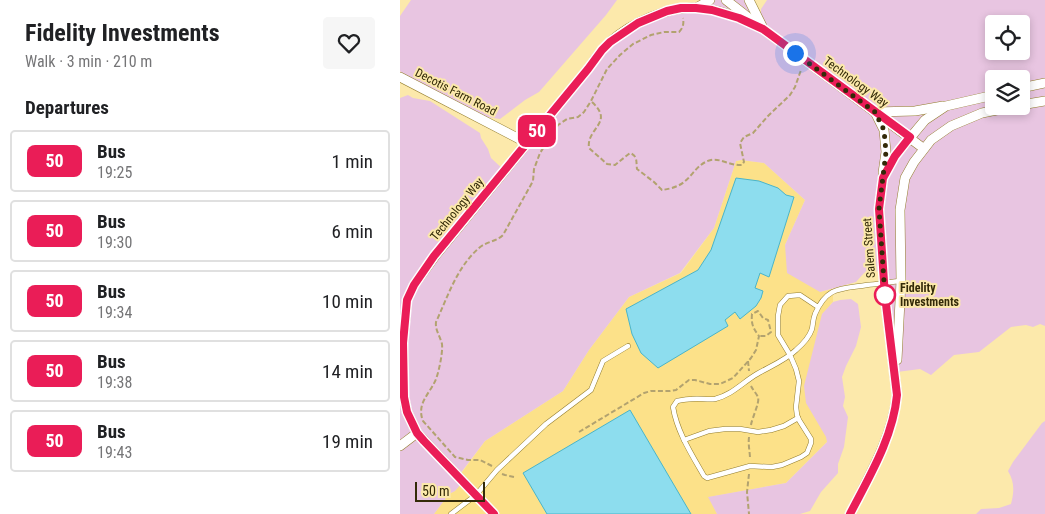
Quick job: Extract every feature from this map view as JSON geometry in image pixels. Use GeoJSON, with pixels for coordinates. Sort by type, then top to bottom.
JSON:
{"type":"FeatureCollection","features":[{"type":"Feature","properties":{"kind":"street"},"geometry":{"type":"LineString","coordinates":[[696,8],[710,0]]}},
{"type":"Feature","properties":{"kind":"street","name":"Technology Way"},"geometry":{"type":"LineString","coordinates":[[726,0],[923,148]]}},
{"type":"Feature","properties":{"kind":"street"},"geometry":{"type":"LineString","coordinates":[[749,0],[763,29]]}},
{"type":"Feature","properties":{"kind":"street","name":"Technology Way"},"geometry":{"type":"LineString","coordinates":[[494,514],[417,433],[407,412],[402,367],[403,343],[407,300],[414,285],[434,256],[610,42],[638,23],[667,11],[683,8],[696,8],[726,14],[763,29]]}},
{"type":"Feature","properties":{"kind":"street","name":"Decotis Farm Road"},"geometry":{"type":"LineString","coordinates":[[400,77],[528,143]]}},
{"type":"Feature","properties":{"kind":"street"},"geometry":{"type":"LineString","coordinates":[[1030,86],[1045,83]]}},
{"type":"Feature","properties":{"kind":"street","name":"Salem Street"},"geometry":{"type":"LineString","coordinates":[[850,514],[873,468],[892,425],[896,410],[897,395],[884,282],[879,209],[883,178],[895,156],[925,120],[946,106],[985,97]]}},
{"type":"Feature","properties":{"kind":"street"},"geometry":{"type":"LineString","coordinates":[[1030,104],[1045,101]]}},
{"type":"Feature","properties":{"kind":"street"},"geometry":{"type":"LineString","coordinates":[[883,178],[886,152],[884,130],[875,112],[915,111],[946,106]]}},
{"type":"Feature","properties":{"kind":"street","name":"Salem Street"},"geometry":{"type":"LineString","coordinates":[[895,372],[898,356],[901,282],[900,210],[905,178],[930,140],[951,126],[985,112]]}},
{"type":"Feature","properties":{"kind":"street"},"geometry":{"type":"LineString","coordinates":[[400,446],[417,433]]}},
{"type":"Feature","properties":{"kind":"lane"},"geometry":{"type":"LineString","coordinates":[[818,307],[800,295],[788,296],[780,305],[778,316],[778,335],[790,355],[799,380],[796,407],[798,418],[811,438],[807,452],[801,457],[782,465],[772,467],[750,466],[707,478],[704,476],[684,440],[673,407],[677,401],[694,398],[704,400],[716,399],[726,396],[755,375],[790,355],[794,353],[806,342],[818,307],[828,295],[839,288],[884,282],[901,282]]}},
{"type":"Feature","properties":{"kind":"lane"},"geometry":{"type":"LineString","coordinates":[[451,514],[476,495],[497,470],[546,424],[591,390],[603,361],[628,346]]}},
{"type":"Feature","properties":{"kind":"lane"},"geometry":{"type":"LineString","coordinates":[[684,440],[709,431],[725,429],[758,432],[771,430],[784,426],[798,418]]}},
{"type":"Feature","properties":{"kind":"path"},"geometry":{"type":"LineString","coordinates":[[514,477],[505,476],[480,460],[455,457],[423,421],[421,415],[422,404],[437,378],[441,355],[442,345],[436,328],[436,322],[456,277],[465,264],[485,243],[498,240],[503,236],[533,181],[534,170],[540,153],[558,125],[566,119],[578,117],[584,112],[607,69],[634,44],[651,35],[664,32],[679,32],[684,24],[683,8]]}},
{"type":"Feature","properties":{"kind":"path"},"geometry":{"type":"LineString","coordinates":[[591,101],[599,109],[601,116],[599,124],[588,144],[589,148],[607,164],[615,165],[630,153],[634,154],[636,169],[662,190],[678,186],[699,166],[711,160],[735,166],[742,165],[744,162],[740,143],[744,137],[753,134],[790,94],[795,87],[801,70]]}},
{"type":"Feature","properties":{"kind":"path"},"geometry":{"type":"LineString","coordinates":[[579,432],[644,393],[652,391],[670,392],[676,390],[689,380],[720,384],[733,378],[756,350],[759,336],[751,323],[752,314],[758,311],[763,318],[768,320],[771,332],[766,336],[759,336]]}},
{"type":"Feature","properties":{"kind":"shaded area"},"geometry":{"type":"Polygon","coordinates":[[[411,0],[617,0],[539,92],[500,119],[480,116],[405,77],[400,71],[400,16],[411,0]]]}},
{"type":"Feature","properties":{"kind":"shaded area"},"geometry":{"type":"Polygon","coordinates":[[[705,0],[747,0],[761,29],[761,9],[767,0],[1045,0],[1045,326],[1040,324],[1033,327],[1026,325],[1011,327],[979,352],[954,355],[931,375],[920,369],[897,372],[886,270],[864,273],[856,282],[820,292],[787,273],[785,245],[805,200],[764,163],[736,161],[714,228],[680,273],[629,297],[589,350],[563,391],[485,441],[460,474],[463,482],[455,491],[449,494],[434,514],[400,514],[400,98],[408,95],[413,98],[430,101],[480,133],[491,158],[504,170],[607,46],[649,18],[697,8],[705,0]]]}},
{"type":"Feature","properties":{"kind":"shaded area"},"geometry":{"type":"Polygon","coordinates":[[[736,161],[764,163],[805,200],[785,245],[820,292],[833,289],[833,302],[830,305],[827,442],[786,483],[709,497],[717,514],[434,514],[449,494],[455,491],[460,475],[485,441],[563,391],[589,350],[629,297],[681,273],[714,228],[736,161]]]}},
{"type":"Feature","properties":{"kind":"shaded area"},"geometry":{"type":"Polygon","coordinates":[[[851,299],[858,304],[861,327],[856,346],[842,377],[845,397],[843,406],[848,417],[844,447],[838,464],[838,473],[821,492],[810,511],[800,514],[717,514],[708,497],[786,483],[827,442],[806,403],[804,386],[822,314],[833,302],[851,299]]]}},
{"type":"Feature","properties":{"kind":"shaded area"},"geometry":{"type":"Polygon","coordinates":[[[1045,421],[1045,514],[976,514],[981,509],[999,508],[1011,504],[1013,488],[1008,471],[1045,421]]]}},
{"type":"Feature","properties":{"kind":"building"},"geometry":{"type":"Polygon","coordinates":[[[736,178],[759,181],[778,188],[786,195],[794,197],[769,277],[760,273],[755,288],[763,291],[761,298],[756,306],[740,319],[735,312],[725,320],[728,326],[658,368],[641,353],[632,334],[626,309],[698,270],[711,250],[736,178]]]}},
{"type":"Feature","properties":{"kind":"building"},"geometry":{"type":"Polygon","coordinates":[[[630,410],[691,514],[547,514],[523,473],[630,410]]]}},
{"type":"Feature","properties":{"kind":"bus line","name":"50"},"geometry":{"type":"LineString","coordinates":[[494,514],[424,441],[411,422],[404,397],[403,343],[407,300],[414,285],[434,256],[602,50],[619,35],[638,23],[652,16],[681,8],[712,10],[739,18],[763,29],[910,137],[895,156],[883,178],[879,209],[885,296],[897,395],[896,410],[885,442],[850,514]]}},
{"type":"Feature","properties":{"kind":"place","name":"Fidelity Investments"},"geometry":{"type":"Point","coordinates":[885,295]}},
{"type":"Feature","properties":{"kind":"route"},"geometry":{"type":"LineString","coordinates":[[795,53],[875,112],[884,130],[886,152],[879,209],[885,295]]}}]}
